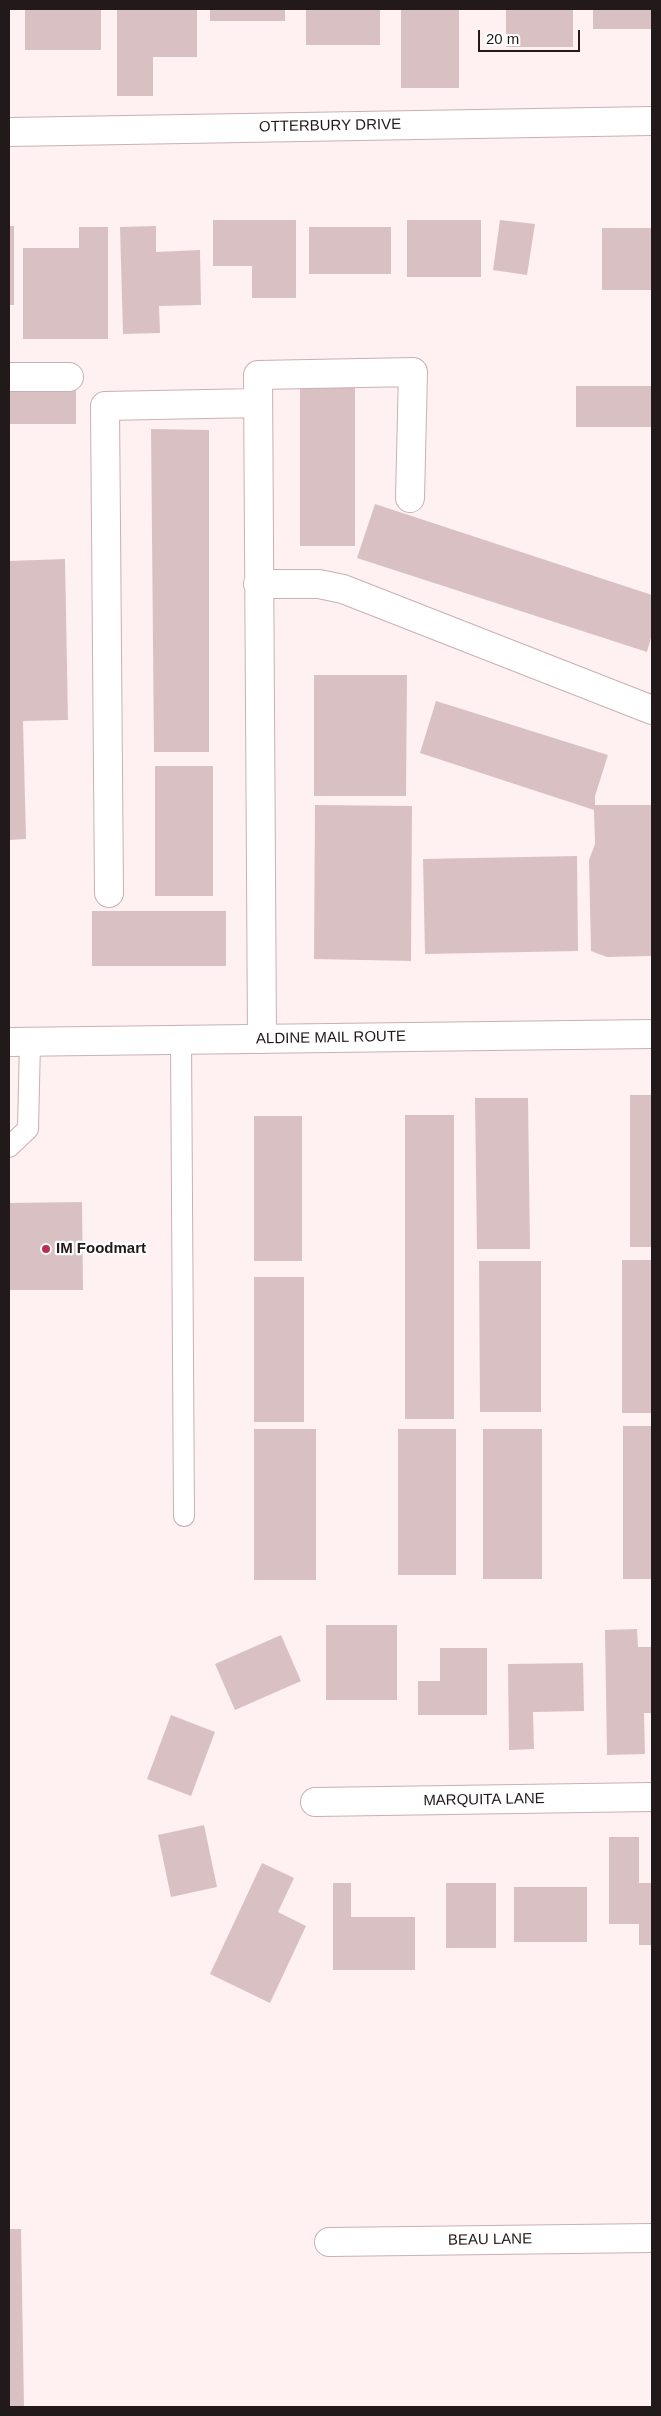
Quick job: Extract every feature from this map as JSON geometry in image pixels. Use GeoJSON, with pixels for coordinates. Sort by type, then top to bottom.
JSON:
{"type":"FeatureCollection","features":[{"type":"Feature","properties":{"kind":"street","name":"OTTERBURY DRIVE"},"geometry":{"type":"LineString","coordinates":[[9,132],[652,121]]}},
{"type":"Feature","properties":{"kind":"street"},"geometry":{"type":"LineString","coordinates":[[262,1039],[258,375],[413,372],[410,498]]}},
{"type":"Feature","properties":{"kind":"street"},"geometry":{"type":"LineString","coordinates":[[9,377],[70,377]]}},
{"type":"Feature","properties":{"kind":"street"},"geometry":{"type":"LineString","coordinates":[[110,892],[105,406],[257,403]]}},
{"type":"Feature","properties":{"kind":"street"},"geometry":{"type":"LineString","coordinates":[[258,584],[319,584],[344,589],[652,710]]}},
{"type":"Feature","properties":{"kind":"street","name":"ALDINE MAIL ROUTE"},"geometry":{"type":"LineString","coordinates":[[19,1042],[652,1034]]}},
{"type":"Feature","properties":{"kind":"street","name":"MARQUITA LANE"},"geometry":{"type":"LineString","coordinates":[[315,1802],[652,1798]]}},
{"type":"Feature","properties":{"kind":"street","name":"BEAU LANE"},"geometry":{"type":"LineString","coordinates":[[329,2242],[652,2238]]}},
{"type":"Feature","properties":{"kind":"lane"},"geometry":{"type":"LineString","coordinates":[[181,1040],[184,1516]]}},
{"type":"Feature","properties":{"kind":"lane"},"geometry":{"type":"LineString","coordinates":[[9,1147],[28,1129],[19,1042]]}},
{"type":"Feature","properties":{"kind":"building"},"geometry":{"type":"Polygon","coordinates":[[[25,9],[101,9],[101,50],[25,50],[25,9]]]}},
{"type":"Feature","properties":{"kind":"building"},"geometry":{"type":"Polygon","coordinates":[[[117,9],[197,9],[197,57],[153,57],[153,96],[117,96],[117,9]]]}},
{"type":"Feature","properties":{"kind":"building"},"geometry":{"type":"Polygon","coordinates":[[[210,9],[285,9],[285,21],[210,21],[210,9]]]}},
{"type":"Feature","properties":{"kind":"building"},"geometry":{"type":"Polygon","coordinates":[[[306,9],[380,9],[380,45],[306,45],[306,9]]]}},
{"type":"Feature","properties":{"kind":"building"},"geometry":{"type":"Polygon","coordinates":[[[401,9],[459,9],[459,88],[401,88],[401,9]]]}},
{"type":"Feature","properties":{"kind":"building"},"geometry":{"type":"Polygon","coordinates":[[[506,9],[573,9],[573,47],[506,47],[506,9]]]}},
{"type":"Feature","properties":{"kind":"building"},"geometry":{"type":"Polygon","coordinates":[[[593,9],[652,9],[652,29],[593,29],[593,9]]]}},
{"type":"Feature","properties":{"kind":"building"},"geometry":{"type":"Polygon","coordinates":[[[213,220],[296,220],[296,298],[252,298],[252,266],[213,266],[213,220]]]}},
{"type":"Feature","properties":{"kind":"building"},"geometry":{"type":"Polygon","coordinates":[[[407,220],[481,220],[481,277],[407,277],[407,220]]]}},
{"type":"Feature","properties":{"kind":"building"},"geometry":{"type":"Polygon","coordinates":[[[500,220],[535,224],[527,275],[493,270],[500,220]]]}},
{"type":"Feature","properties":{"kind":"building"},"geometry":{"type":"Polygon","coordinates":[[[9,226],[14,226],[14,305],[9,305],[9,226]]]}},
{"type":"Feature","properties":{"kind":"building"},"geometry":{"type":"Polygon","coordinates":[[[156,226],[156,252],[200,250],[201,305],[159,306],[160,333],[123,334],[120,227],[156,226]]]}},
{"type":"Feature","properties":{"kind":"building"},"geometry":{"type":"Polygon","coordinates":[[[79,227],[108,227],[108,339],[23,339],[23,248],[79,248],[79,227]]]}},
{"type":"Feature","properties":{"kind":"building"},"geometry":{"type":"Polygon","coordinates":[[[309,227],[391,227],[391,274],[309,274],[309,227]]]}},
{"type":"Feature","properties":{"kind":"building"},"geometry":{"type":"Polygon","coordinates":[[[602,228],[652,228],[652,290],[602,290],[602,228]]]}},
{"type":"Feature","properties":{"kind":"building"},"geometry":{"type":"Polygon","coordinates":[[[576,386],[652,386],[652,427],[576,427],[576,386]]]}},
{"type":"Feature","properties":{"kind":"building"},"geometry":{"type":"Polygon","coordinates":[[[300,388],[355,388],[355,546],[300,546],[300,388]]]}},
{"type":"Feature","properties":{"kind":"building"},"geometry":{"type":"Polygon","coordinates":[[[9,389],[76,389],[76,424],[9,424],[9,389]]]}},
{"type":"Feature","properties":{"kind":"building"},"geometry":{"type":"Polygon","coordinates":[[[151,429],[209,430],[209,752],[154,752],[151,429]]]}},
{"type":"Feature","properties":{"kind":"building"},"geometry":{"type":"Polygon","coordinates":[[[375,504],[652,595],[652,634],[647,652],[357,558],[375,504]]]}},
{"type":"Feature","properties":{"kind":"building"},"geometry":{"type":"Polygon","coordinates":[[[65,559],[68,720],[23,721],[26,839],[9,840],[9,561],[65,559]]]}},
{"type":"Feature","properties":{"kind":"building"},"geometry":{"type":"Polygon","coordinates":[[[314,675],[407,675],[406,796],[314,796],[314,675]]]}},
{"type":"Feature","properties":{"kind":"building"},"geometry":{"type":"Polygon","coordinates":[[[436,701],[608,755],[595,796],[595,805],[652,805],[652,956],[607,957],[591,951],[589,860],[595,844],[594,810],[420,753],[436,701]]]}},
{"type":"Feature","properties":{"kind":"building"},"geometry":{"type":"Polygon","coordinates":[[[155,766],[213,766],[213,896],[155,896],[155,766]]]}},
{"type":"Feature","properties":{"kind":"building"},"geometry":{"type":"Polygon","coordinates":[[[315,805],[412,806],[411,961],[314,959],[315,805]]]}},
{"type":"Feature","properties":{"kind":"building"},"geometry":{"type":"Polygon","coordinates":[[[577,856],[578,951],[425,954],[423,859],[577,856]]]}},
{"type":"Feature","properties":{"kind":"building"},"geometry":{"type":"Polygon","coordinates":[[[92,911],[226,911],[226,966],[92,966],[92,911]]]}},
{"type":"Feature","properties":{"kind":"building"},"geometry":{"type":"Polygon","coordinates":[[[630,1095],[652,1095],[652,1247],[630,1247],[630,1095]]]}},
{"type":"Feature","properties":{"kind":"building"},"geometry":{"type":"Polygon","coordinates":[[[475,1098],[528,1098],[530,1249],[477,1249],[475,1098]]]}},
{"type":"Feature","properties":{"kind":"building"},"geometry":{"type":"Polygon","coordinates":[[[405,1115],[454,1115],[454,1419],[405,1419],[405,1115]]]}},
{"type":"Feature","properties":{"kind":"building"},"geometry":{"type":"Polygon","coordinates":[[[254,1116],[302,1116],[302,1261],[254,1261],[254,1116]]]}},
{"type":"Feature","properties":{"kind":"building"},"geometry":{"type":"Polygon","coordinates":[[[82,1202],[83,1290],[9,1290],[9,1203],[82,1202]]]}},
{"type":"Feature","properties":{"kind":"building"},"geometry":{"type":"Polygon","coordinates":[[[622,1260],[652,1260],[652,1413],[622,1413],[622,1260]]]}},
{"type":"Feature","properties":{"kind":"building"},"geometry":{"type":"Polygon","coordinates":[[[479,1261],[541,1261],[541,1412],[480,1412],[479,1261]]]}},
{"type":"Feature","properties":{"kind":"building"},"geometry":{"type":"Polygon","coordinates":[[[254,1277],[304,1277],[304,1422],[254,1422],[254,1277]]]}},
{"type":"Feature","properties":{"kind":"building"},"geometry":{"type":"Polygon","coordinates":[[[623,1426],[652,1426],[652,1579],[623,1579],[623,1426]]]}},
{"type":"Feature","properties":{"kind":"building"},"geometry":{"type":"Polygon","coordinates":[[[254,1429],[316,1429],[316,1580],[254,1580],[254,1429]]]}},
{"type":"Feature","properties":{"kind":"building"},"geometry":{"type":"Polygon","coordinates":[[[398,1429],[456,1429],[456,1575],[398,1575],[398,1429]]]}},
{"type":"Feature","properties":{"kind":"building"},"geometry":{"type":"Polygon","coordinates":[[[483,1429],[542,1429],[542,1579],[483,1579],[483,1429]]]}},
{"type":"Feature","properties":{"kind":"building"},"geometry":{"type":"Polygon","coordinates":[[[326,1625],[397,1625],[397,1700],[326,1700],[326,1625]]]}},
{"type":"Feature","properties":{"kind":"building"},"geometry":{"type":"Polygon","coordinates":[[[637,1629],[638,1647],[652,1647],[652,1713],[644,1713],[645,1754],[607,1755],[605,1630],[637,1629]]]}},
{"type":"Feature","properties":{"kind":"building"},"geometry":{"type":"Polygon","coordinates":[[[281,1635],[301,1681],[235,1710],[215,1664],[281,1635]]]}},
{"type":"Feature","properties":{"kind":"building"},"geometry":{"type":"Polygon","coordinates":[[[440,1648],[487,1648],[487,1715],[418,1715],[418,1681],[440,1681],[440,1648]]]}},
{"type":"Feature","properties":{"kind":"building"},"geometry":{"type":"Polygon","coordinates":[[[583,1663],[584,1711],[533,1712],[534,1749],[509,1750],[508,1664],[583,1663]]]}},
{"type":"Feature","properties":{"kind":"building"},"geometry":{"type":"Polygon","coordinates":[[[171,1715],[215,1732],[191,1796],[147,1779],[171,1715]]]}},
{"type":"Feature","properties":{"kind":"building"},"geometry":{"type":"Polygon","coordinates":[[[204,1825],[217,1887],[171,1897],[158,1835],[204,1825]]]}},
{"type":"Feature","properties":{"kind":"building"},"geometry":{"type":"Polygon","coordinates":[[[609,1837],[639,1837],[639,1883],[652,1883],[652,1945],[639,1945],[639,1924],[609,1924],[609,1837]]]}},
{"type":"Feature","properties":{"kind":"building"},"geometry":{"type":"Polygon","coordinates":[[[262,1863],[294,1878],[278,1912],[306,1926],[270,2003],[210,1974],[262,1863]]]}},
{"type":"Feature","properties":{"kind":"building"},"geometry":{"type":"Polygon","coordinates":[[[333,1883],[351,1883],[351,1917],[415,1917],[415,1970],[333,1970],[333,1883]]]}},
{"type":"Feature","properties":{"kind":"building"},"geometry":{"type":"Polygon","coordinates":[[[446,1883],[496,1883],[496,1948],[446,1948],[446,1883]]]}},
{"type":"Feature","properties":{"kind":"building"},"geometry":{"type":"Polygon","coordinates":[[[514,1887],[587,1887],[587,1942],[514,1942],[514,1887]]]}},
{"type":"Feature","properties":{"kind":"building"},"geometry":{"type":"Polygon","coordinates":[[[9,2229],[21,2229],[24,2407],[9,2407],[9,2229]]]}},
{"type":"Feature","properties":{"kind":"place","name":"IM Foodmart"},"geometry":{"type":"Point","coordinates":[46,1249]}}]}
